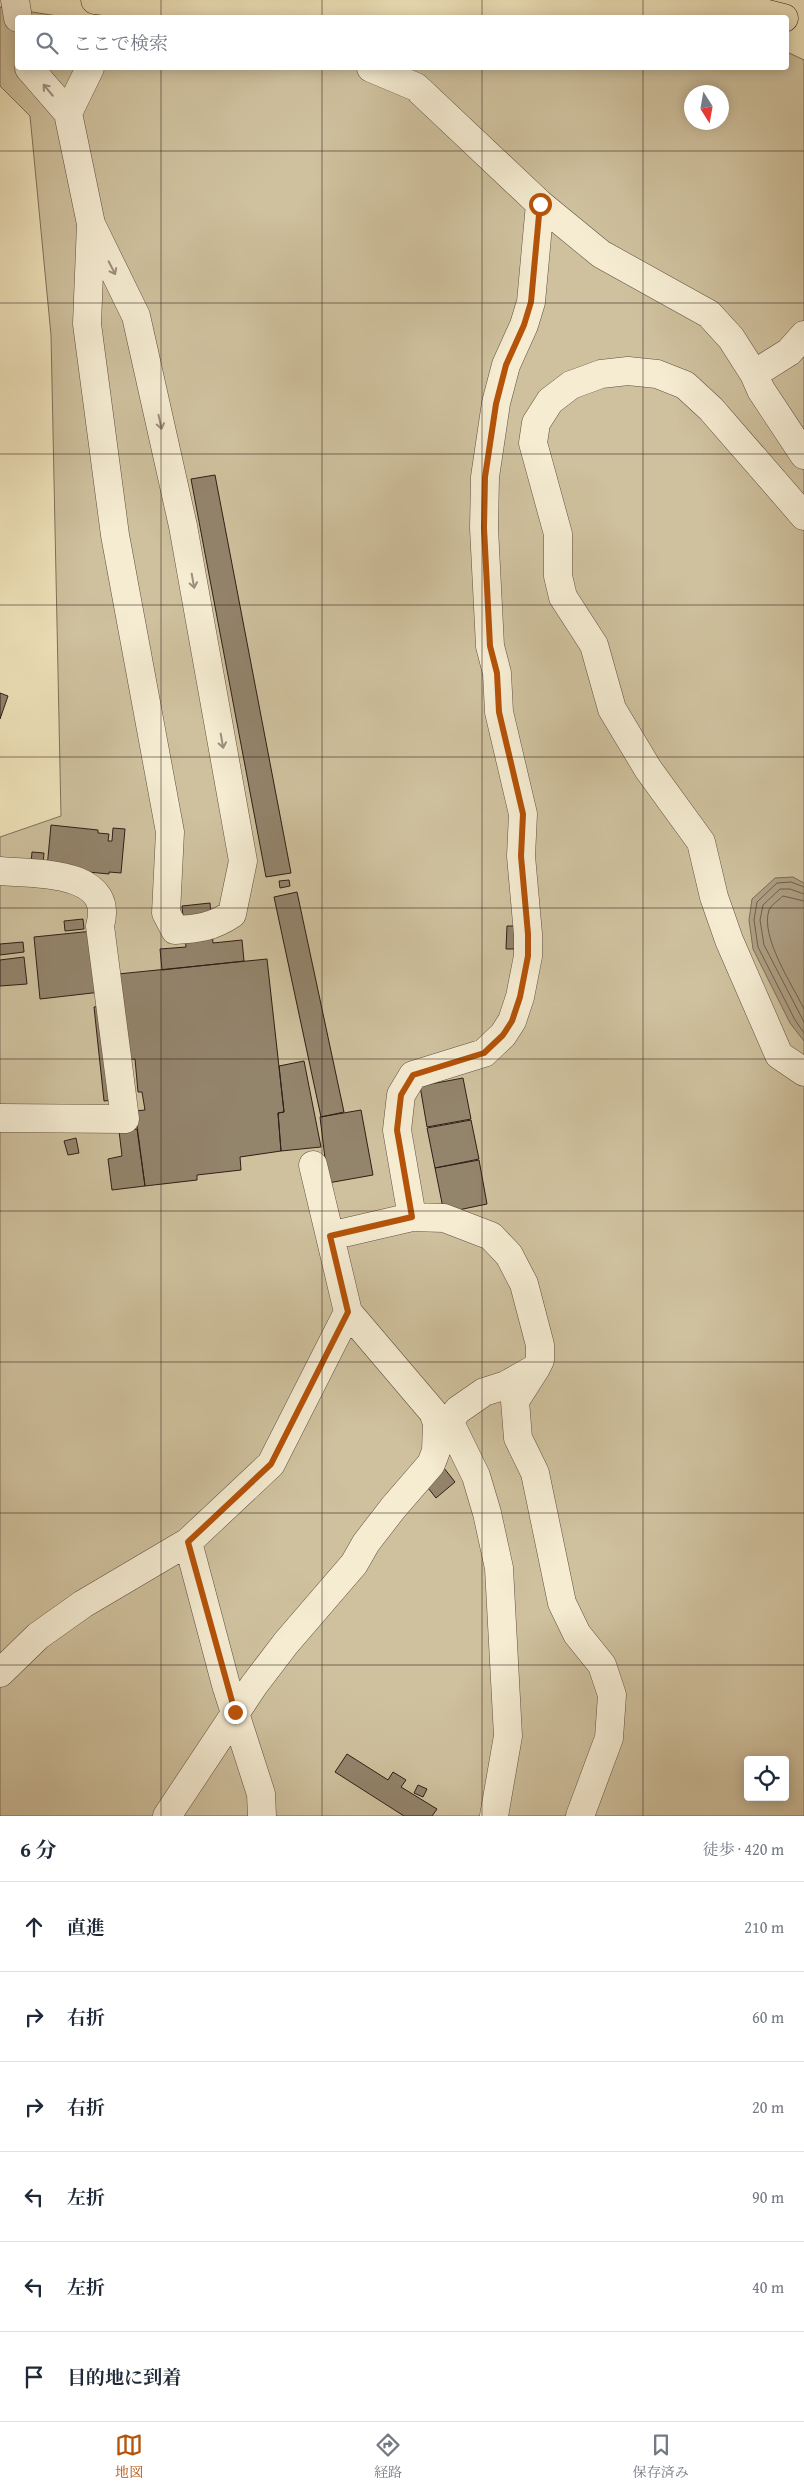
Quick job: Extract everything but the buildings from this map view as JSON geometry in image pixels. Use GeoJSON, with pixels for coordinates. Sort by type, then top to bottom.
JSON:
{"type":"FeatureCollection","features":[{"type":"Feature","properties":{"kind":"main road"},"geometry":{"type":"LineString","coordinates":[[109,7],[262,10],[345,1],[723,2],[773,15]]}},
{"type":"Feature","properties":{"kind":"main road"},"geometry":{"type":"LineString","coordinates":[[789,19],[804,25]]}},
{"type":"Feature","properties":{"kind":"lane"},"geometry":{"type":"LineString","coordinates":[[14,0],[17,15]]}},
{"type":"Feature","properties":{"kind":"lane"},"geometry":{"type":"LineString","coordinates":[[31,70],[68,114],[90,224],[87,324],[115,535],[170,832],[166,913],[175,930],[199,929],[217,924],[232,914],[243,861],[183,526],[136,316],[90,224]]}},
{"type":"Feature","properties":{"kind":"lane"},"geometry":{"type":"LineString","coordinates":[[68,114],[89,70]]}},
{"type":"Feature","properties":{"kind":"lane"},"geometry":{"type":"LineString","coordinates":[[376,70],[416,87],[540,204],[601,254],[709,314],[731,338],[754,374],[761,390],[804,455]]}},
{"type":"Feature","properties":{"kind":"lane"},"geometry":{"type":"LineString","coordinates":[[412,1217],[397,1130],[401,1095],[413,1075],[484,1053],[503,1035],[512,1021],[520,997],[528,956],[528,934],[521,856],[523,814],[499,712],[497,673],[490,646],[484,528],[485,477],[496,404],[506,365],[524,325],[531,302],[540,204]]}},
{"type":"Feature","properties":{"kind":"lane"},"geometry":{"type":"LineString","coordinates":[[754,374],[789,352],[804,335]]}},
{"type":"Feature","properties":{"kind":"lane"},"geometry":{"type":"LineString","coordinates":[[804,516],[711,409],[685,385],[657,374],[628,371],[601,374],[571,385],[550,401],[536,423],[533,443],[558,534],[558,576],[563,597],[594,644],[612,709],[648,769],[701,842],[714,897],[729,940],[779,1055],[804,1072]]}},
{"type":"Feature","properties":{"kind":"lane"},"geometry":{"type":"LineString","coordinates":[[0,871],[62,876],[88,886],[101,898],[104,914],[100,926],[125,1119],[0,1118]]}},
{"type":"Feature","properties":{"kind":"lane"},"geometry":{"type":"LineString","coordinates":[[313,1165],[348,1312],[433,1412],[454,1431],[476,1476],[487,1513],[498,1568],[508,1736],[494,1816]]}},
{"type":"Feature","properties":{"kind":"lane"},"geometry":{"type":"LineString","coordinates":[[330,1236],[412,1217],[444,1218],[491,1236],[509,1255],[524,1284],[540,1345],[540,1360],[515,1401],[518,1438],[535,1473],[562,1603],[577,1634],[602,1665],[612,1695],[609,1738],[580,1816]]}},
{"type":"Feature","properties":{"kind":"lane"},"geometry":{"type":"LineString","coordinates":[[0,1673],[38,1636],[68,1615],[188,1542],[271,1464],[348,1312]]}},
{"type":"Feature","properties":{"kind":"lane"},"geometry":{"type":"LineString","coordinates":[[167,1816],[235,1712],[286,1644],[354,1564],[393,1508],[431,1464],[443,1423],[484,1392],[506,1385],[536,1368]]}},
{"type":"Feature","properties":{"kind":"lane"},"geometry":{"type":"LineString","coordinates":[[188,1542],[235,1712],[261,1794],[262,1816]]}},
{"type":"Feature","properties":{"kind":"shaded area"},"geometry":{"type":"Polygon","coordinates":[[[0,7],[51,15],[15,15],[15,70],[789,70],[789,53],[804,60],[804,1816],[0,1816],[0,837],[61,816],[51,335],[30,116],[0,86],[0,7]]]}},
{"type":"Feature","properties":{"kind":"water"},"geometry":{"type":"Polygon","coordinates":[[[793,877],[804,883],[804,1041],[790,1023],[753,949],[749,920],[752,899],[775,878],[793,877]]]}},
{"type":"Feature","properties":{"kind":"route"},"geometry":{"type":"LineString","coordinates":[[235,1712],[188,1542],[271,1464],[348,1312],[330,1236],[412,1217],[397,1130],[401,1095],[413,1075],[484,1053],[503,1035],[512,1021],[520,997],[528,956],[528,934],[521,856],[523,814],[499,712],[497,673],[490,646],[484,528],[485,477],[496,404],[506,365],[524,325],[531,302],[540,204]]}}]}
